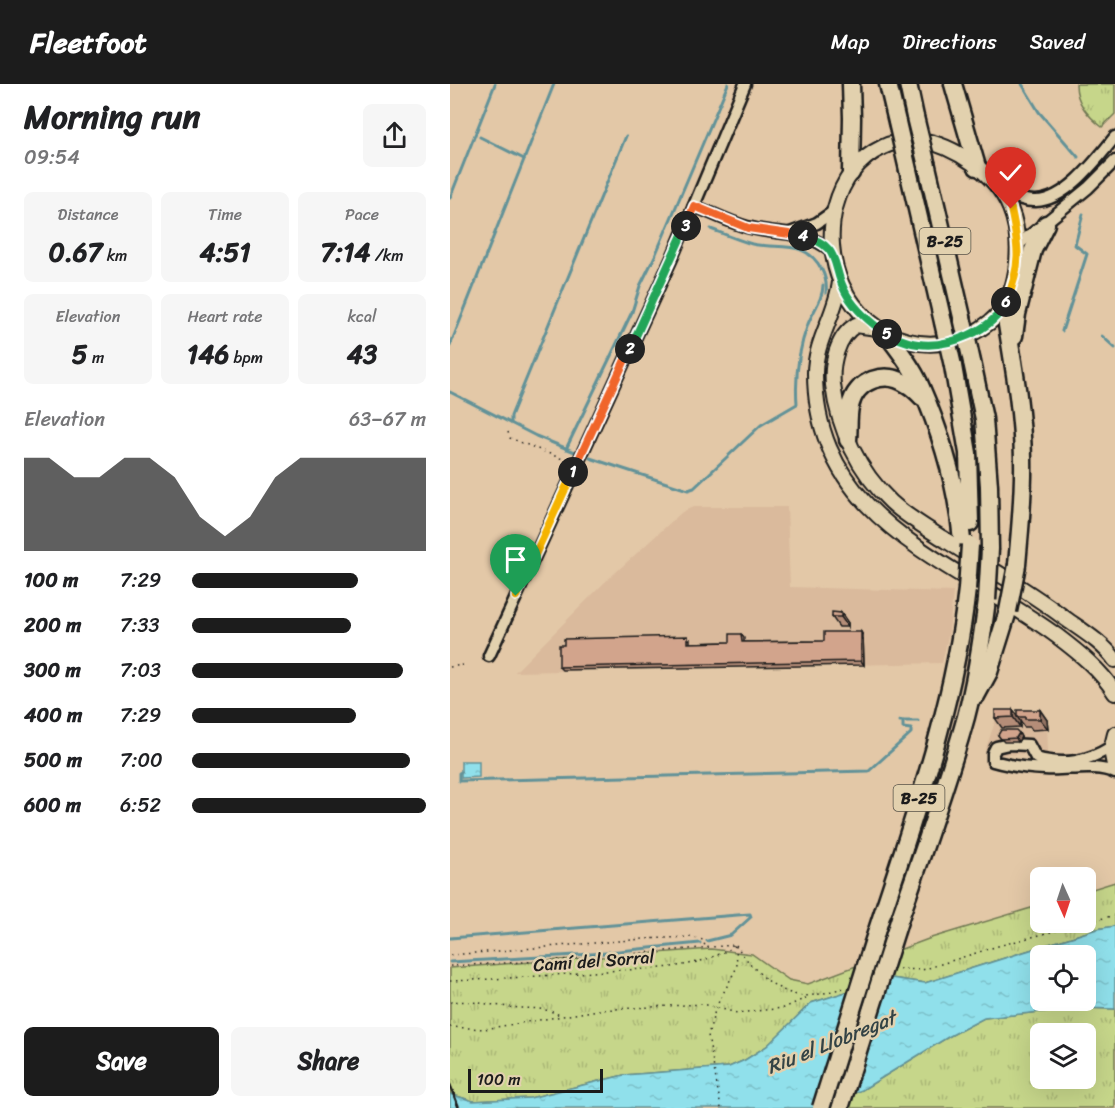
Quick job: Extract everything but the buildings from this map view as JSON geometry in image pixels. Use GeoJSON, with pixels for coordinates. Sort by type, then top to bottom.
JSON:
{"type":"FeatureCollection","features":[{"type":"Feature","properties":{"kind":"highway"},"geometry":{"type":"LineString","coordinates":[[851,84],[851,173]]}},
{"type":"Feature","properties":{"kind":"highway","name":"B-25"},"geometry":{"type":"LineString","coordinates":[[820,1108],[924,782],[963,630],[970,498],[968,453],[953,366],[888,84]]}},
{"type":"Feature","properties":{"kind":"highway","name":"B-25"},"geometry":{"type":"LineString","coordinates":[[840,1108],[900,918],[940,803],[966,716],[987,600],[990,549],[989,486],[984,419],[908,84]]}},
{"type":"Feature","properties":{"kind":"highway"},"geometry":{"type":"LineString","coordinates":[[952,84],[977,167]]}},
{"type":"Feature","properties":{"kind":"highway"},"geometry":{"type":"LineString","coordinates":[[1012,357],[1017,314],[1033,250],[1046,224]]}},
{"type":"Feature","properties":{"kind":"highway"},"geometry":{"type":"LineString","coordinates":[[966,716],[989,672],[1008,611],[1017,565],[1023,500],[1021,417],[1004,306]]}},
{"type":"Feature","properties":{"kind":"highway"},"geometry":{"type":"LineString","coordinates":[[883,332],[920,383],[945,450],[966,543]]}},
{"type":"Feature","properties":{"kind":"highway"},"geometry":{"type":"LineString","coordinates":[[848,440],[850,407],[864,383],[879,378],[898,379],[908,384],[925,400]]}},
{"type":"Feature","properties":{"kind":"main road"},"geometry":{"type":"LineString","coordinates":[[883,332],[848,296],[840,282],[831,231],[834,211],[843,186],[851,173],[867,156],[897,142],[919,140],[945,146],[977,167],[1000,190],[1011,209],[1018,245],[1014,282],[1004,306],[982,328],[943,344],[919,344],[856,324],[844,334],[839,345],[832,374],[836,404],[848,440],[863,469],[891,502],[920,524],[1043,601],[1104,647],[1115,660]]}},
{"type":"Feature","properties":{"kind":"main road"},"geometry":{"type":"LineString","coordinates":[[840,282],[838,298],[820,339],[815,371],[820,423],[827,447],[841,471],[861,500],[892,529],[951,571],[1037,622],[1095,667],[1115,693]]}},
{"type":"Feature","properties":{"kind":"main road"},"geometry":{"type":"LineString","coordinates":[[1113,741],[1112,760],[1115,771]]}},
{"type":"Feature","properties":{"kind":"street"},"geometry":{"type":"LineString","coordinates":[[489,656],[672,258],[745,84]]}},
{"type":"Feature","properties":{"kind":"street"},"geometry":{"type":"LineString","coordinates":[[1000,190],[1029,201],[1056,196],[1090,167],[1115,137]]}},
{"type":"Feature","properties":{"kind":"street"},"geometry":{"type":"LineString","coordinates":[[1018,245],[1088,188],[1115,161]]}},
{"type":"Feature","properties":{"kind":"street"},"geometry":{"type":"LineString","coordinates":[[694,206],[748,228],[790,233],[813,239],[833,252]]}},
{"type":"Feature","properties":{"kind":"street"},"geometry":{"type":"LineString","coordinates":[[790,233],[817,223],[834,211]]}},
{"type":"Feature","properties":{"kind":"street"},"geometry":{"type":"LineString","coordinates":[[1113,741],[1088,760],[1059,763],[1036,758],[1029,745],[1010,744],[996,747],[993,761],[1046,770],[1115,771]]}},
{"type":"Feature","properties":{"kind":"path"},"geometry":{"type":"LineString","coordinates":[[508,432],[510,438],[565,460],[571,478]]}},
{"type":"Feature","properties":{"kind":"path"},"geometry":{"type":"LineString","coordinates":[[450,667],[462,664]]}},
{"type":"Feature","properties":{"kind":"path"},"geometry":{"type":"LineString","coordinates":[[890,969],[922,970],[998,946],[1115,915]]}},
{"type":"Feature","properties":{"kind":"path"},"geometry":{"type":"LineString","coordinates":[[450,955],[689,937],[703,940],[705,947]]}},
{"type":"Feature","properties":{"kind":"path"},"geometry":{"type":"LineString","coordinates":[[450,966],[560,960],[736,945]]}},
{"type":"Feature","properties":{"kind":"path"},"geometry":{"type":"LineString","coordinates":[[736,945],[747,962],[765,978],[797,995],[811,995],[846,988]]}},
{"type":"Feature","properties":{"kind":"path"},"geometry":{"type":"LineString","coordinates":[[722,1108],[708,1035],[716,1007],[737,966],[736,945]]}},
{"type":"Feature","properties":{"kind":"path","name":"Camí del Sorral"},"geometry":{"type":"LineString","coordinates":[[450,981],[688,966],[720,955],[736,945]]}},
{"type":"Feature","properties":{"kind":"path"},"geometry":{"type":"LineString","coordinates":[[450,1027],[484,1029],[598,1010],[703,1004],[737,1013],[784,1008],[811,995]]}},
{"type":"Feature","properties":{"kind":"path"},"geometry":{"type":"LineString","coordinates":[[450,1002],[483,1002],[502,1007],[551,1009],[562,1016]]}},
{"type":"Feature","properties":{"kind":"shaded area"},"geometry":{"type":"Polygon","coordinates":[[[693,507],[787,507],[790,587],[953,592],[949,632],[942,663],[515,672],[604,583],[682,512],[693,507]]]}},
{"type":"Feature","properties":{"kind":"shaded area"},"geometry":{"type":"Polygon","coordinates":[[[996,719],[1047,719],[1048,753],[999,755],[1000,760],[990,757],[985,751],[996,719]]]}},
{"type":"Feature","properties":{"kind":"green space"},"geometry":{"type":"Polygon","coordinates":[[[1076,84],[1115,84],[1115,114],[1102,127],[1084,109],[1078,97],[1076,84]]]}},
{"type":"Feature","properties":{"kind":"green space"},"geometry":{"type":"Polygon","coordinates":[[[1115,882],[1115,926],[1096,929],[1096,888],[1115,882]]]}},
{"type":"Feature","properties":{"kind":"green space"},"geometry":{"type":"Polygon","coordinates":[[[1030,908],[1030,933],[1084,933],[1046,945],[1030,945],[1030,950],[925,983],[891,978],[811,1003],[767,1046],[729,1067],[624,1075],[530,1098],[473,1101],[450,1094],[450,968],[711,949],[752,954],[789,980],[808,984],[931,938],[1030,908]]]}},
{"type":"Feature","properties":{"kind":"green space"},"geometry":{"type":"Polygon","coordinates":[[[1115,1009],[1115,1108],[816,1108],[862,1090],[948,1037],[984,1018],[1050,1011],[1115,1009]]]}},
{"type":"Feature","properties":{"kind":"water"},"geometry":{"type":"Polygon","coordinates":[[[461,761],[479,761],[479,777],[461,778],[461,761]]]}},
{"type":"Feature","properties":{"kind":"water"},"geometry":{"type":"Polygon","coordinates":[[[1115,926],[1115,1009],[1096,1008],[1096,945],[1046,945],[1084,933],[1096,933],[1096,929],[1115,926]]]}},
{"type":"Feature","properties":{"kind":"water","name":"Riu el Llobregat"},"geometry":{"type":"Polygon","coordinates":[[[1030,950],[1030,1011],[1050,1011],[984,1018],[948,1037],[862,1090],[816,1108],[450,1108],[450,1094],[473,1101],[530,1098],[624,1075],[729,1067],[767,1046],[811,1003],[891,978],[925,983],[1030,950]]]}},
{"type":"Feature","properties":{"kind":"waterway"},"geometry":{"type":"LineString","coordinates":[[450,198],[495,84]]}},
{"type":"Feature","properties":{"kind":"waterway"},"geometry":{"type":"LineString","coordinates":[[450,346],[554,84]]}},
{"type":"Feature","properties":{"kind":"waterway"},"geometry":{"type":"LineString","coordinates":[[566,449],[632,312],[640,286],[728,84]]}},
{"type":"Feature","properties":{"kind":"waterway"},"geometry":{"type":"LineString","coordinates":[[1022,84],[1039,112],[1078,157]]}},
{"type":"Feature","properties":{"kind":"waterway"},"geometry":{"type":"LineString","coordinates":[[511,423],[511,416],[626,136]]}},
{"type":"Feature","properties":{"kind":"waterway"},"geometry":{"type":"LineString","coordinates":[[480,137],[524,159]]}},
{"type":"Feature","properties":{"kind":"waterway"},"geometry":{"type":"LineString","coordinates":[[1062,331],[1087,254],[1075,245],[1083,214]]}},
{"type":"Feature","properties":{"kind":"waterway"},"geometry":{"type":"LineString","coordinates":[[711,229],[752,244],[792,248],[808,254],[816,260],[823,273],[826,293]]}},
{"type":"Feature","properties":{"kind":"waterway"},"geometry":{"type":"LineString","coordinates":[[590,458],[688,490],[694,488],[761,425],[797,404],[796,384],[800,354],[808,324],[823,285]]}},
{"type":"Feature","properties":{"kind":"waterway"},"geometry":{"type":"LineString","coordinates":[[1102,336],[1115,348]]}},
{"type":"Feature","properties":{"kind":"waterway"},"geometry":{"type":"LineString","coordinates":[[450,392],[536,436],[575,452]]}},
{"type":"Feature","properties":{"kind":"waterway"},"geometry":{"type":"LineString","coordinates":[[461,772],[459,781],[869,771],[911,733],[911,729],[903,728],[903,721],[900,721]]}},
{"type":"Feature","properties":{"kind":"waterway"},"geometry":{"type":"LineString","coordinates":[[903,721],[918,721]]}},
{"type":"Feature","properties":{"kind":"waterway"},"geometry":{"type":"LineString","coordinates":[[450,938],[750,914],[751,917],[731,935],[707,941]]}},
{"type":"Feature","properties":{"kind":"waterway"},"geometry":{"type":"LineString","coordinates":[[609,952],[700,943]]}},
{"type":"Feature","properties":{"kind":"waterway"},"geometry":{"type":"LineString","coordinates":[[560,956],[606,953]]}},
{"type":"Feature","properties":{"kind":"waterway"},"geometry":{"type":"LineString","coordinates":[[450,962],[559,956]]}},
{"type":"Feature","properties":{"kind":"railway"},"geometry":{"type":"LineString","coordinates":[[450,1085],[459,1108]]}},
{"type":"Feature","properties":{"kind":"route"},"geometry":{"type":"LineString","coordinates":[[516,596],[694,206],[748,228],[790,233],[823,244],[833,252],[840,282],[848,296],[868,320],[888,334],[919,344],[943,344],[982,328],[1004,306],[1014,282],[1018,259],[1018,245],[1011,209]]}}]}
